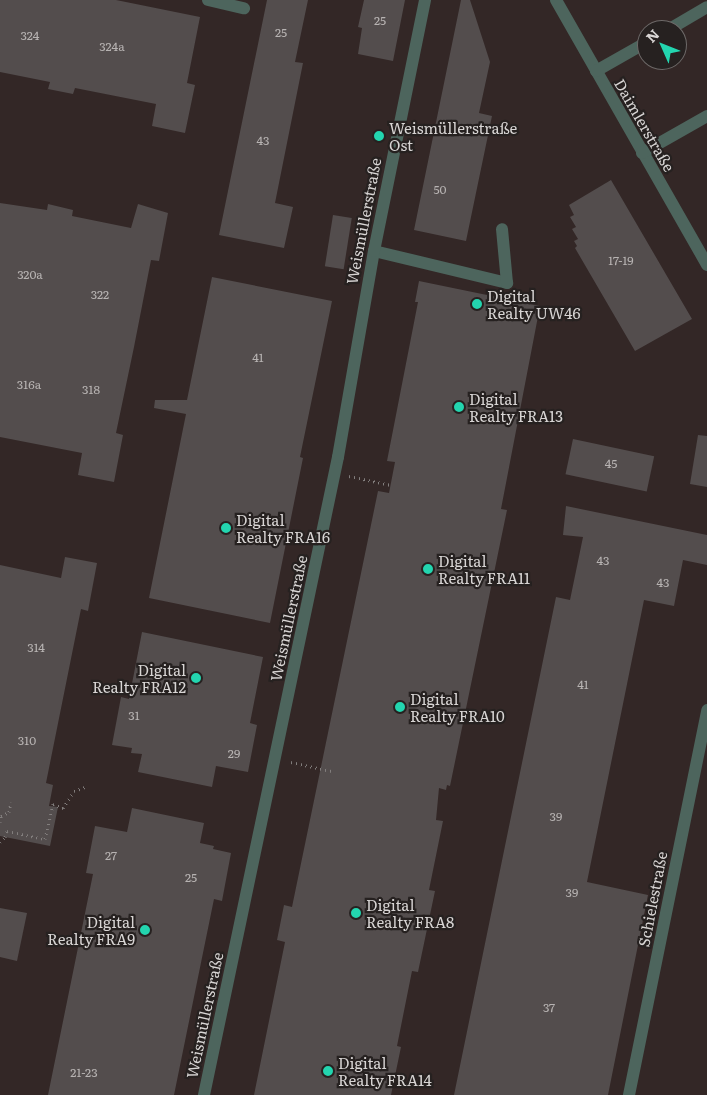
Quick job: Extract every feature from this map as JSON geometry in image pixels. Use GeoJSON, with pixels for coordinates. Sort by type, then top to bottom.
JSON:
{"type":"FeatureCollection","features":[{"type":"Feature","properties":{"kind":"street"},"geometry":{"type":"LineString","coordinates":[[208,0],[244,8]]}},
{"type":"Feature","properties":{"kind":"street","name":"Weismüllerstraße"},"geometry":{"type":"LineString","coordinates":[[204,1095],[334,472],[374,250],[425,0]]}},
{"type":"Feature","properties":{"kind":"street","name":"Daimlerstraße"},"geometry":{"type":"LineString","coordinates":[[556,0],[707,265]]}},
{"type":"Feature","properties":{"kind":"street"},"geometry":{"type":"LineString","coordinates":[[686,20],[707,8]]}},
{"type":"Feature","properties":{"kind":"street"},"geometry":{"type":"LineString","coordinates":[[596,71],[637,48]]}},
{"type":"Feature","properties":{"kind":"street"},"geometry":{"type":"LineString","coordinates":[[642,153],[707,116]]}},
{"type":"Feature","properties":{"kind":"street"},"geometry":{"type":"LineString","coordinates":[[374,250],[507,283],[502,229]]}},
{"type":"Feature","properties":{"kind":"street","name":"Schielestraße"},"geometry":{"type":"LineString","coordinates":[[629,1095],[703,750],[707,710]]}},
{"type":"Feature","properties":{"kind":"path"},"geometry":{"type":"LineString","coordinates":[[334,472],[390,485]]}},
{"type":"Feature","properties":{"kind":"path"},"geometry":{"type":"LineString","coordinates":[[275,760],[331,771]]}},
{"type":"Feature","properties":{"kind":"path"},"geometry":{"type":"LineString","coordinates":[[0,842],[5,837],[7,830],[45,839],[52,804],[63,808],[74,791],[85,787]]}},
{"type":"Feature","properties":{"kind":"path"},"geometry":{"type":"LineString","coordinates":[[0,822],[2,816],[8,812],[11,802]]}},
{"type":"Feature","properties":{"kind":"shaded area"},"geometry":{"type":"Polygon","coordinates":[[[0,0],[707,0],[707,1095],[0,1095],[0,0]]]}},
{"type":"Feature","properties":{"kind":"building"},"geometry":{"type":"Polygon","coordinates":[[[0,0],[116,0],[200,17],[187,83],[195,85],[185,133],[152,126],[156,104],[75,88],[73,94],[48,89],[50,82],[0,72],[0,0]]]}},
{"type":"Feature","properties":{"kind":"building"},"geometry":{"type":"Polygon","coordinates":[[[267,0],[308,0],[295,62],[303,63],[275,203],[293,207],[284,248],[219,235],[267,0]]]}},
{"type":"Feature","properties":{"kind":"building"},"geometry":{"type":"Polygon","coordinates":[[[364,0],[405,0],[393,61],[358,54],[362,28],[358,27],[364,0]]]}},
{"type":"Feature","properties":{"kind":"building"},"geometry":{"type":"Polygon","coordinates":[[[461,0],[470,0],[490,62],[479,113],[492,116],[466,241],[414,230],[461,0]]]}},
{"type":"Feature","properties":{"kind":"building"},"geometry":{"type":"Polygon","coordinates":[[[611,180],[692,319],[635,351],[575,248],[577,246],[574,241],[578,239],[572,229],[576,227],[570,217],[574,215],[569,205],[611,180]]]}},
{"type":"Feature","properties":{"kind":"building"},"geometry":{"type":"Polygon","coordinates":[[[0,203],[47,210],[48,204],[73,210],[72,216],[131,228],[138,204],[168,213],[159,261],[151,260],[116,433],[123,435],[114,482],[78,475],[82,453],[0,437],[0,203]]]}},
{"type":"Feature","properties":{"kind":"building"},"geometry":{"type":"Polygon","coordinates":[[[333,215],[352,218],[344,269],[325,266],[333,215]]]}},
{"type":"Feature","properties":{"kind":"building"},"geometry":{"type":"Polygon","coordinates":[[[212,277],[332,301],[300,457],[303,458],[270,623],[149,598],[186,414],[154,408],[155,400],[187,400],[212,277]]]}},
{"type":"Feature","properties":{"kind":"building"},"geometry":{"type":"Polygon","coordinates":[[[419,281],[540,306],[501,509],[507,510],[450,786],[447,785],[446,790],[439,788],[436,820],[443,821],[429,890],[435,891],[418,972],[412,971],[397,1046],[401,1047],[391,1095],[254,1095],[285,942],[277,940],[284,905],[292,907],[378,491],[389,493],[395,462],[387,461],[418,302],[415,302],[419,281]]]}},
{"type":"Feature","properties":{"kind":"building"},"geometry":{"type":"Polygon","coordinates":[[[698,435],[707,436],[707,487],[690,484],[698,435]]]}},
{"type":"Feature","properties":{"kind":"building"},"geometry":{"type":"Polygon","coordinates":[[[573,439],[654,456],[647,491],[566,474],[573,439]]]}},
{"type":"Feature","properties":{"kind":"building"},"geometry":{"type":"Polygon","coordinates":[[[566,506],[707,535],[707,565],[683,560],[674,606],[644,600],[587,882],[648,895],[608,1095],[454,1095],[556,597],[570,600],[583,537],[563,535],[566,506]]]}},
{"type":"Feature","properties":{"kind":"building"},"geometry":{"type":"Polygon","coordinates":[[[65,557],[97,563],[88,611],[81,609],[46,783],[53,785],[49,806],[58,807],[50,846],[0,836],[0,565],[61,578],[65,557]]]}},
{"type":"Feature","properties":{"kind":"building","name":"Digital Realty FRA12"},"geometry":{"type":"Polygon","coordinates":[[[142,632],[263,657],[250,723],[257,725],[248,772],[216,766],[212,787],[138,772],[142,754],[131,753],[132,748],[112,745],[121,697],[129,699],[142,632]]]}},
{"type":"Feature","properties":{"kind":"building"},"geometry":{"type":"Polygon","coordinates":[[[132,808],[204,823],[200,843],[214,846],[213,849],[231,853],[222,901],[214,899],[174,1095],[48,1095],[93,874],[86,873],[95,826],[127,832],[132,808]]]}},
{"type":"Feature","properties":{"kind":"building"},"geometry":{"type":"Polygon","coordinates":[[[0,908],[27,913],[17,961],[0,957],[0,908]]]}},
{"type":"Feature","properties":{"kind":"place","name":"Weismüllerstraße Ost"},"geometry":{"type":"Point","coordinates":[379,136]}},
{"type":"Feature","properties":{"kind":"place","name":"Digital Realty UW46"},"geometry":{"type":"Point","coordinates":[477,304]}},
{"type":"Feature","properties":{"kind":"place","name":"Digital Realty FRA13"},"geometry":{"type":"Point","coordinates":[459,407]}},
{"type":"Feature","properties":{"kind":"place","name":"Digital Realty FRA16"},"geometry":{"type":"Point","coordinates":[226,528]}},
{"type":"Feature","properties":{"kind":"place","name":"Digital Realty FRA11"},"geometry":{"type":"Point","coordinates":[428,569]}},
{"type":"Feature","properties":{"kind":"place","name":"Digital Realty FRA12"},"geometry":{"type":"Point","coordinates":[196,678]}},
{"type":"Feature","properties":{"kind":"place","name":"Digital Realty FRA10"},"geometry":{"type":"Point","coordinates":[400,707]}},
{"type":"Feature","properties":{"kind":"place","name":"Digital Realty FRA8"},"geometry":{"type":"Point","coordinates":[356,913]}},
{"type":"Feature","properties":{"kind":"place","name":"Digital Realty FRA9"},"geometry":{"type":"Point","coordinates":[145,930]}},
{"type":"Feature","properties":{"kind":"place","name":"Digital Realty FRA14"},"geometry":{"type":"Point","coordinates":[328,1071]}}]}
